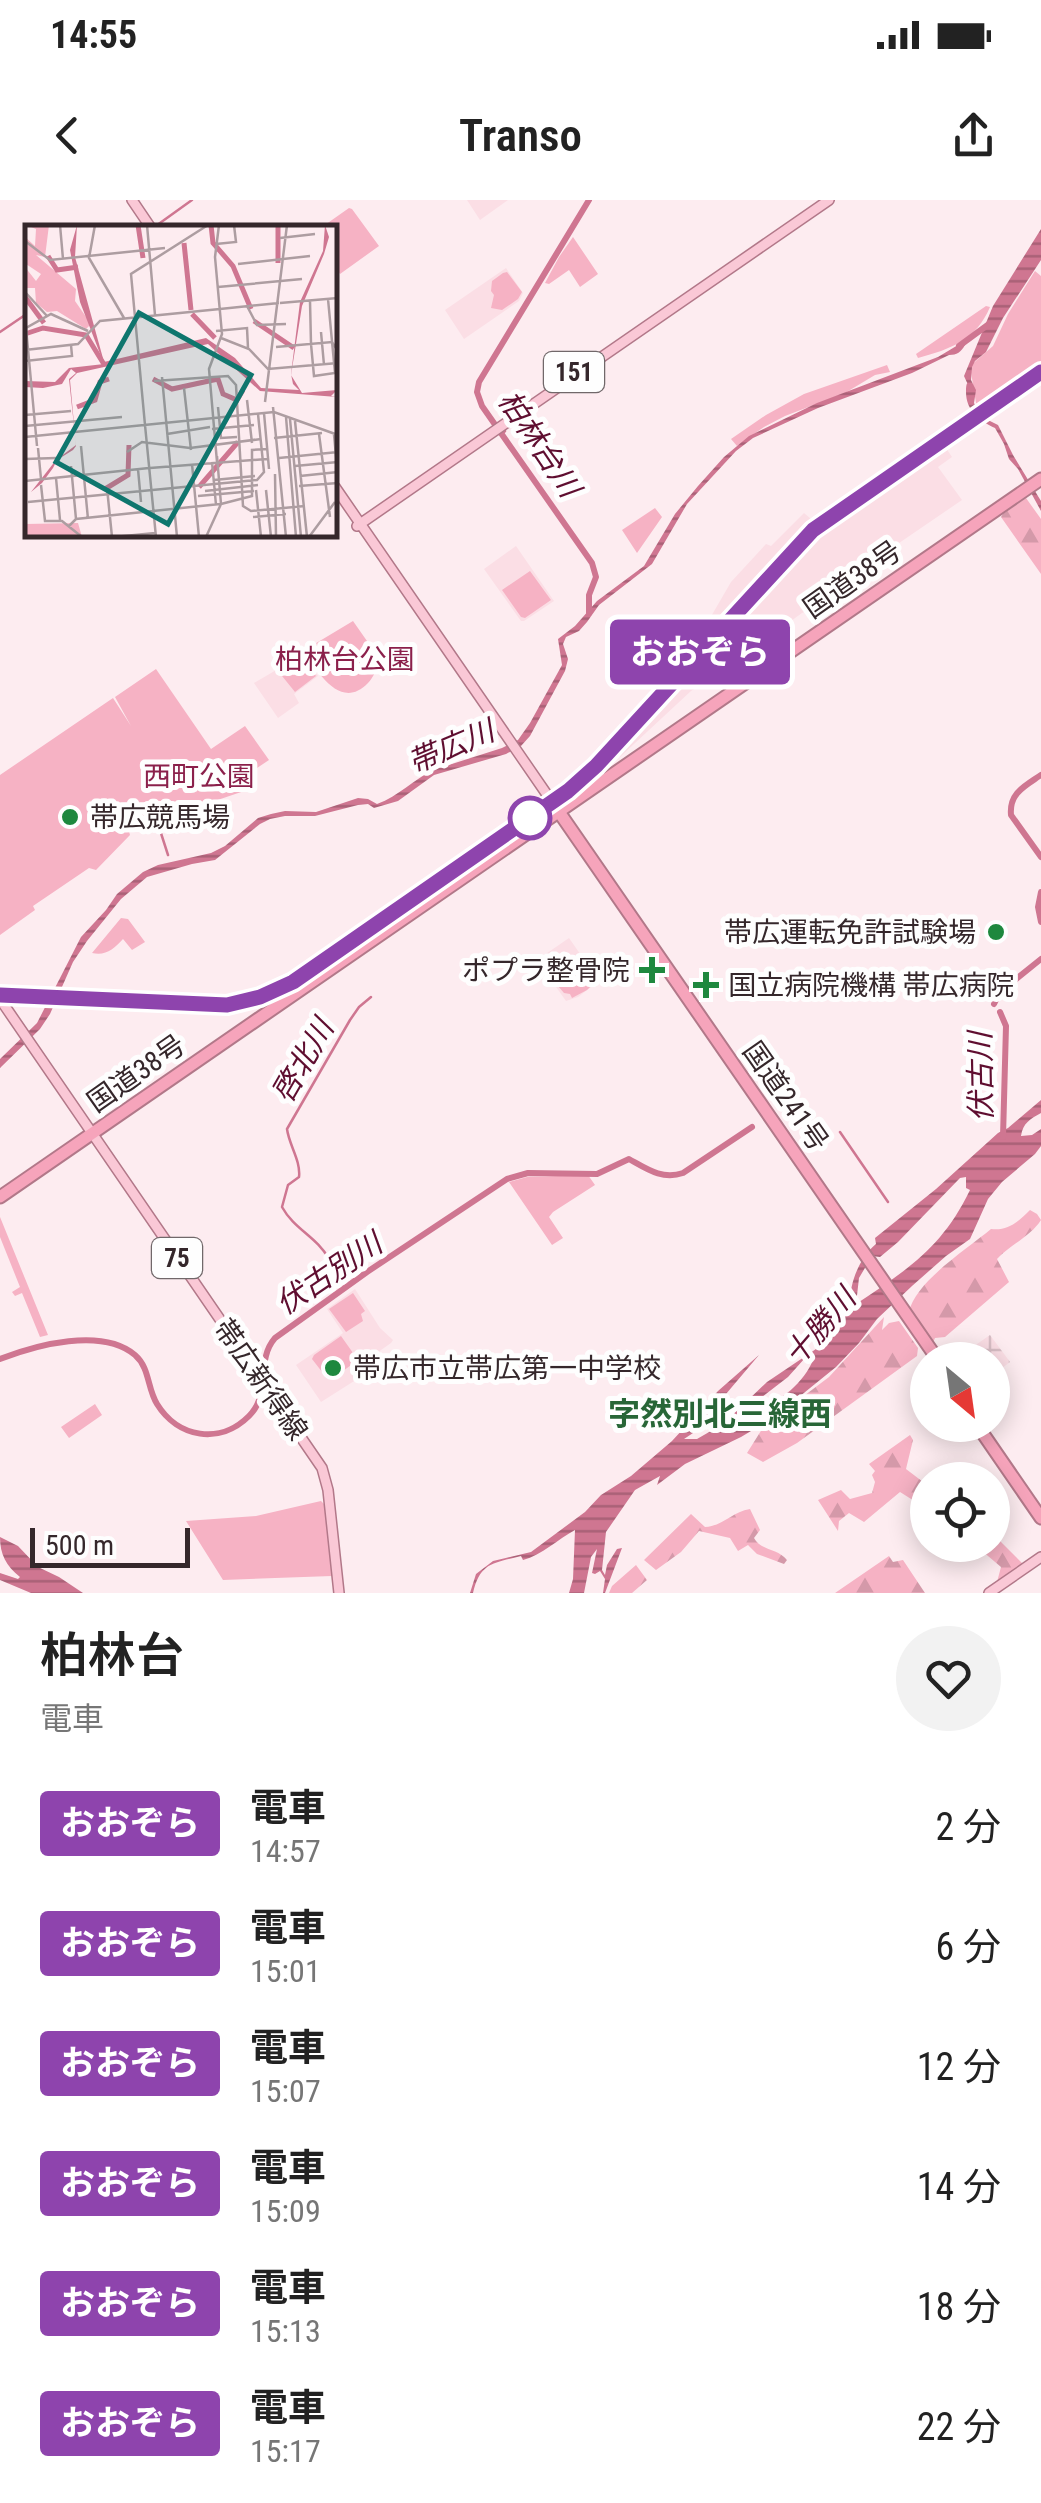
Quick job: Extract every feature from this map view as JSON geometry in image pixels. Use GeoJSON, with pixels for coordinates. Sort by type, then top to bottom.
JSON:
{"type":"FeatureCollection","features":[{"type":"Feature","properties":{"kind":"highway","name":"国道38号"},"geometry":{"type":"LineString","coordinates":[[0,1199],[1041,481]]}},
{"type":"Feature","properties":{"kind":"highway","name":"国道241号"},"geometry":{"type":"LineString","coordinates":[[558,814],[924,1342]]}},
{"type":"Feature","properties":{"kind":"highway"},"geometry":{"type":"LineString","coordinates":[[991,1442],[1041,1514]]}},
{"type":"Feature","properties":{"kind":"main road"},"geometry":{"type":"LineString","coordinates":[[134,200],[152,225]]}},
{"type":"Feature","properties":{"kind":"main road","name":"151"},"geometry":{"type":"LineString","coordinates":[[358,523],[826,200]]}},
{"type":"Feature","properties":{"kind":"main road"},"geometry":{"type":"LineString","coordinates":[[338,495],[558,814]]}},
{"type":"Feature","properties":{"kind":"main road","name":"帯広新得線"},"geometry":{"type":"LineString","coordinates":[[0,1001],[326,1477],[339,1593]]}},
{"type":"Feature","properties":{"kind":"main road"},"geometry":{"type":"LineString","coordinates":[[989,1593],[1041,1557]]}},
{"type":"Feature","properties":{"kind":"shaded area"},"geometry":{"type":"Polygon","coordinates":[[[467,200],[508,200],[480,220],[467,200]]]}},
{"type":"Feature","properties":{"kind":"shaded area"},"geometry":{"type":"Polygon","coordinates":[[[1041,229],[1041,260],[986,352],[975,361],[971,380],[978,411],[998,425],[1041,501],[1041,511],[995,428],[971,410],[964,376],[993,306],[1041,229]]]}},
{"type":"Feature","properties":{"kind":"shaded area"},"geometry":{"type":"Polygon","coordinates":[[[506,268],[523,293],[519,301],[464,339],[445,310],[506,268]]]}},
{"type":"Feature","properties":{"kind":"shaded area"},"geometry":{"type":"Polygon","coordinates":[[[963,342],[965,345],[957,354],[818,408],[753,438],[736,451],[687,504],[652,564],[599,605],[579,631],[566,637],[565,671],[521,746],[434,775],[398,801],[374,808],[358,805],[315,816],[270,819],[215,860],[147,877],[121,899],[87,941],[40,1029],[0,1068],[0,1059],[37,1023],[81,937],[117,894],[143,872],[211,853],[258,818],[271,814],[316,812],[358,798],[377,804],[433,770],[518,740],[562,665],[558,639],[597,601],[644,566],[675,514],[724,457],[749,436],[817,403],[938,357],[963,342]]]}},
{"type":"Feature","properties":{"kind":"shaded area"},"geometry":{"type":"Polygon","coordinates":[[[940,439],[952,457],[938,467],[962,500],[823,595],[827,602],[802,613],[691,691],[620,757],[610,747],[702,632],[731,582],[766,544],[771,546],[804,513],[817,524],[940,439]]]}},
{"type":"Feature","properties":{"kind":"shaded area"},"geometry":{"type":"Polygon","coordinates":[[[516,546],[554,601],[524,621],[484,569],[516,546]]]}},
{"type":"Feature","properties":{"kind":"shaded area"},"geometry":{"type":"Polygon","coordinates":[[[302,655],[318,676],[294,694],[299,703],[278,718],[254,683],[302,655]]]}},
{"type":"Feature","properties":{"kind":"shaded area"},"geometry":{"type":"Polygon","coordinates":[[[569,938],[599,981],[566,1001],[537,960],[569,938]]]}},
{"type":"Feature","properties":{"kind":"shaded area"},"geometry":{"type":"Polygon","coordinates":[[[1041,1100],[1041,1113],[1028,1122],[1021,1136],[1041,1129],[1041,1146],[988,1199],[970,1239],[877,1319],[836,1367],[773,1418],[685,1464],[657,1485],[660,1476],[635,1490],[606,1532],[602,1570],[605,1575],[617,1549],[622,1548],[605,1593],[605,1579],[600,1571],[592,1573],[597,1549],[591,1557],[584,1593],[569,1593],[575,1530],[530,1558],[523,1560],[521,1556],[489,1565],[470,1593],[476,1574],[493,1561],[531,1552],[585,1512],[601,1495],[631,1476],[759,1355],[684,1439],[697,1439],[723,1424],[767,1382],[816,1349],[850,1310],[856,1274],[876,1244],[875,1238],[1041,1100]],[[966,1177],[960,1178],[898,1242],[880,1257],[872,1256],[859,1278],[856,1304],[922,1256],[948,1228],[970,1190],[966,1188],[966,1177]],[[814,1357],[805,1358],[755,1408],[774,1402],[791,1390],[806,1374],[814,1357]]]}},
{"type":"Feature","properties":{"kind":"shaded area"},"geometry":{"type":"Polygon","coordinates":[[[355,1289],[380,1328],[393,1340],[364,1362],[370,1371],[321,1402],[296,1365],[343,1333],[327,1309],[355,1289]]]}},
{"type":"Feature","properties":{"kind":"shaded area"},"geometry":{"type":"Polygon","coordinates":[[[0,1537],[18,1546],[38,1567],[83,1593],[31,1593],[0,1580],[0,1573],[20,1577],[5,1559],[0,1537]]]}},
{"type":"Feature","properties":{"kind":"green space"},"geometry":{"type":"Polygon","coordinates":[[[352,209],[379,246],[340,274],[338,225],[325,225],[352,209]]]}},
{"type":"Feature","properties":{"kind":"green space"},"geometry":{"type":"Polygon","coordinates":[[[573,237],[598,274],[580,287],[569,270],[545,283],[559,257],[573,237]]]}},
{"type":"Feature","properties":{"kind":"green space"},"geometry":{"type":"Polygon","coordinates":[[[1035,271],[1041,276],[1041,369],[981,411],[970,366],[993,346],[1035,271]]]}},
{"type":"Feature","properties":{"kind":"green space"},"geometry":{"type":"Polygon","coordinates":[[[507,272],[522,292],[502,310],[491,308],[492,281],[507,272]]]}},
{"type":"Feature","properties":{"kind":"green space"},"geometry":{"type":"Polygon","coordinates":[[[990,307],[970,335],[952,347],[918,358],[916,354],[990,307]]]}},
{"type":"Feature","properties":{"kind":"green space"},"geometry":{"type":"Polygon","coordinates":[[[887,365],[890,372],[875,375],[845,393],[785,416],[737,446],[731,439],[804,394],[887,365]]]}},
{"type":"Feature","properties":{"kind":"green space"},"geometry":{"type":"Polygon","coordinates":[[[1026,498],[1041,519],[1041,574],[1001,517],[1026,498]]]}},
{"type":"Feature","properties":{"kind":"green space"},"geometry":{"type":"Polygon","coordinates":[[[655,508],[662,517],[637,553],[622,530],[655,508]]]}},
{"type":"Feature","properties":{"kind":"green space"},"geometry":{"type":"Polygon","coordinates":[[[530,571],[551,600],[525,618],[502,590],[530,571]]]}},
{"type":"Feature","properties":{"kind":"green space","name":"柏林台公園"},"geometry":{"type":"Polygon","coordinates":[[[353,621],[381,661],[368,683],[348,693],[330,685],[303,651],[353,621]]]}},
{"type":"Feature","properties":{"kind":"green space"},"geometry":{"type":"Polygon","coordinates":[[[304,660],[316,676],[295,692],[278,671],[304,660]]]}},
{"type":"Feature","properties":{"kind":"green space","name":"帯広競馬場"},"geometry":{"type":"Polygon","coordinates":[[[156,669],[211,749],[245,726],[269,760],[245,776],[253,788],[188,810],[159,807],[156,813],[126,821],[130,835],[96,870],[89,868],[33,906],[35,910],[0,935],[0,775],[113,698],[131,726],[115,697],[156,669]]]}},
{"type":"Feature","properties":{"kind":"green space"},"geometry":{"type":"Polygon","coordinates":[[[121,918],[128,919],[145,942],[132,950],[123,939],[109,951],[92,953],[121,918]]]}},
{"type":"Feature","properties":{"kind":"green space"},"geometry":{"type":"Polygon","coordinates":[[[584,963],[597,980],[572,998],[558,986],[559,980],[584,963]]]}},
{"type":"Feature","properties":{"kind":"green space"},"geometry":{"type":"Polygon","coordinates":[[[588,1175],[595,1185],[549,1217],[563,1238],[552,1245],[509,1182],[527,1177],[588,1175]]]}},
{"type":"Feature","properties":{"kind":"green space"},"geometry":{"type":"Polygon","coordinates":[[[1030,1210],[1041,1220],[997,1259],[1009,1282],[945,1337],[930,1342],[909,1312],[921,1289],[991,1229],[1012,1225],[1030,1210]]]}},
{"type":"Feature","properties":{"kind":"green space"},"geometry":{"type":"Polygon","coordinates":[[[0,1217],[48,1335],[40,1337],[22,1293],[15,1296],[12,1292],[20,1287],[0,1237],[0,1217]]]}},
{"type":"Feature","properties":{"kind":"green space"},"geometry":{"type":"Polygon","coordinates":[[[353,1293],[365,1311],[361,1314],[363,1321],[346,1332],[329,1309],[353,1293]]]}},
{"type":"Feature","properties":{"kind":"green space"},"geometry":{"type":"Polygon","coordinates":[[[884,1317],[882,1330],[899,1321],[914,1342],[910,1342],[910,1361],[797,1443],[763,1462],[747,1453],[764,1426],[829,1377],[884,1317]]]}},
{"type":"Feature","properties":{"kind":"green space"},"geometry":{"type":"Polygon","coordinates":[[[341,1336],[358,1360],[332,1379],[312,1359],[341,1336]]]}},
{"type":"Feature","properties":{"kind":"green space"},"geometry":{"type":"Polygon","coordinates":[[[95,1404],[102,1415],[69,1438],[61,1427],[95,1404]]]}},
{"type":"Feature","properties":{"kind":"green space"},"geometry":{"type":"Polygon","coordinates":[[[910,1435],[913,1442],[906,1469],[910,1472],[910,1498],[900,1492],[864,1522],[849,1513],[839,1521],[838,1531],[818,1500],[841,1490],[850,1499],[872,1493],[875,1471],[869,1464],[910,1435]]]}},
{"type":"Feature","properties":{"kind":"green space"},"geometry":{"type":"Polygon","coordinates":[[[321,1501],[325,1505],[332,1576],[223,1580],[186,1521],[256,1516],[321,1501]]]}},
{"type":"Feature","properties":{"kind":"green space"},"geometry":{"type":"Polygon","coordinates":[[[750,1509],[760,1530],[754,1538],[783,1556],[787,1560],[784,1564],[757,1554],[748,1545],[738,1551],[730,1538],[699,1531],[681,1552],[656,1570],[644,1560],[691,1514],[705,1527],[750,1509]]]}},
{"type":"Feature","properties":{"kind":"green space"},"geometry":{"type":"Polygon","coordinates":[[[1010,1551],[1023,1564],[997,1582],[1001,1567],[995,1562],[1010,1562],[1010,1551]]]}},
{"type":"Feature","properties":{"kind":"green space"},"geometry":{"type":"Polygon","coordinates":[[[889,1556],[893,1562],[903,1560],[925,1593],[835,1593],[889,1556]]]}},
{"type":"Feature","properties":{"kind":"green space"},"geometry":{"type":"Polygon","coordinates":[[[636,1565],[647,1580],[632,1593],[609,1593],[612,1586],[636,1565]]]}},
{"type":"Feature","properties":{"kind":"waterway"},"geometry":{"type":"LineString","coordinates":[[157,225],[192,200]]}},
{"type":"Feature","properties":{"kind":"waterway","name":"柏林台川"},"geometry":{"type":"LineString","coordinates":[[589,200],[479,382],[477,392],[482,406],[592,563],[596,577],[589,595],[589,613]]}},
{"type":"Feature","properties":{"kind":"waterway"},"geometry":{"type":"LineString","coordinates":[[0,332],[25,315]]}},
{"type":"Feature","properties":{"kind":"waterway","name":"帯広川"},"geometry":{"type":"LineString","coordinates":[[959,346],[989,324]]}},
{"type":"Feature","properties":{"kind":"waterway","name":"柏林台川"},"geometry":{"type":"LineString","coordinates":[[502,434],[505,431]]}},
{"type":"Feature","properties":{"kind":"waterway","name":"伏古川"},"geometry":{"type":"LineString","coordinates":[[1041,775],[1015,796],[1011,807],[1011,815],[1041,857]]}},
{"type":"Feature","properties":{"kind":"waterway"},"geometry":{"type":"LineString","coordinates":[[159,827],[168,855]]}},
{"type":"Feature","properties":{"kind":"waterway","name":"伏古川"},"geometry":{"type":"LineString","coordinates":[[1041,892],[1041,922]]}},
{"type":"Feature","properties":{"kind":"waterway","name":"伏古川"},"geometry":{"type":"LineString","coordinates":[[994,1004],[1000,992],[1041,959]]}},
{"type":"Feature","properties":{"kind":"waterway","name":"啓北川"},"geometry":{"type":"LineString","coordinates":[[350,1285],[345,1279],[326,1281],[322,1276],[329,1259],[282,1207],[288,1185],[299,1177],[287,1129],[350,1020],[371,997]]}},
{"type":"Feature","properties":{"kind":"waterway","name":"伏古川"},"geometry":{"type":"LineString","coordinates":[[1000,1012],[1006,1026],[1003,1137]]}},
{"type":"Feature","properties":{"kind":"waterway","name":"伏古別川"},"geometry":{"type":"LineString","coordinates":[[0,1359],[69,1341],[105,1342],[121,1347],[140,1360],[157,1404],[176,1424],[200,1434],[225,1431],[238,1425],[256,1407],[266,1357],[275,1338],[507,1179],[528,1173],[597,1174],[629,1159],[655,1172],[675,1175],[752,1127]]}},
{"type":"Feature","properties":{"kind":"waterway"},"geometry":{"type":"LineString","coordinates":[[840,1132],[888,1202]]}},
{"type":"Feature","properties":{"kind":"railway"},"geometry":{"type":"LineString","coordinates":[[0,995],[227,1005],[260,997],[293,981],[568,791],[596,766],[813,530],[1041,372]]}},
{"type":"Feature","properties":{"kind":"train","name":"おおぞら"},"geometry":{"type":"LineString","coordinates":[[0,995],[209,1006],[240,1003],[293,982],[568,791],[596,766],[813,530],[1041,372]]}},
{"type":"Feature","properties":{"kind":"place","name":"帯広競馬場"},"geometry":{"type":"Point","coordinates":[70,817]}},
{"type":"Feature","properties":{"kind":"place","name":"帯広運転免許試験場"},"geometry":{"type":"Point","coordinates":[996,932]}},
{"type":"Feature","properties":{"kind":"place","name":"ポプラ整骨院"},"geometry":{"type":"Point","coordinates":[652,970]}},
{"type":"Feature","properties":{"kind":"place","name":"国立病院機構 帯広病院"},"geometry":{"type":"Point","coordinates":[706,985]}},
{"type":"Feature","properties":{"kind":"place","name":"帯広市立帯広第一中学校"},"geometry":{"type":"Point","coordinates":[333,1368]}},
{"type":"Feature","properties":{"kind":"district","name":"字然別北三線西"},"geometry":{"type":"Point","coordinates":[720,1414]}},
{"type":"Feature","properties":{"kind":"park label","name":"西町公園"},"geometry":{"type":"Point","coordinates":[199,776]}},
{"type":"Feature","properties":{"kind":"water label","name":"十勝川"},"geometry":{"type":"Point","coordinates":[820,1327]}}]}
